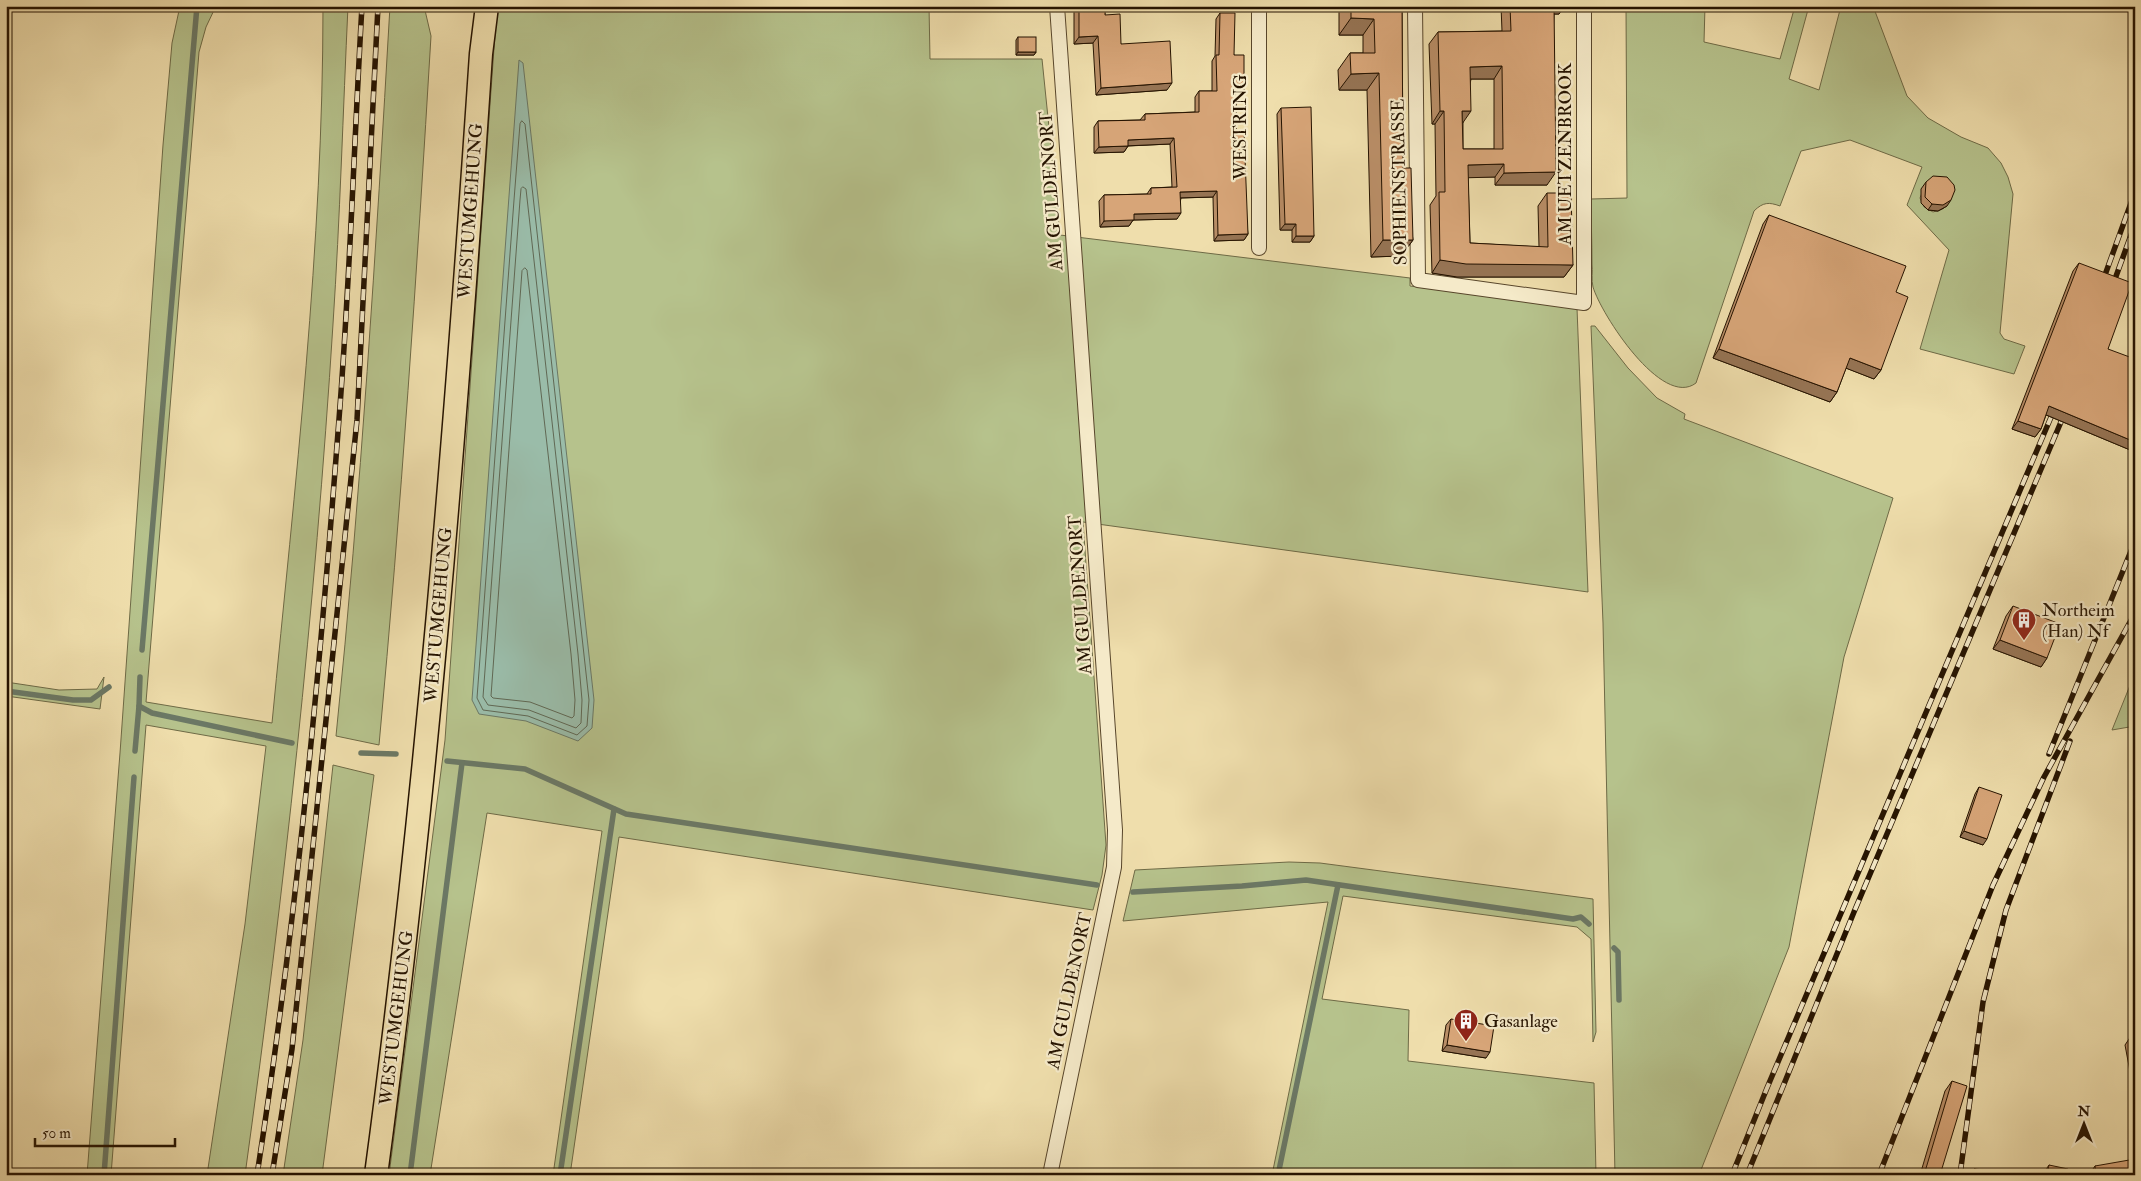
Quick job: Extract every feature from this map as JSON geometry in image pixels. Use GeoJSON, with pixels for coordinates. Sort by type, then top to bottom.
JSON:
{"type":"FeatureCollection","features":[{"type":"Feature","properties":{"kind":"main road","name":"WESTUMGEHUNG"},"geometry":{"type":"LineString","coordinates":[[476,6],[481,54]]}},
{"type":"Feature","properties":{"kind":"main road","name":"WESTUMGEHUNG"},"geometry":{"type":"LineString","coordinates":[[376,1175],[400,996],[422,793],[462,345],[481,54],[487,6]]}},
{"type":"Feature","properties":{"kind":"street","name":"AM GULDENORT"},"geometry":{"type":"LineString","coordinates":[[1050,1175],[1114,867],[1115,830],[1057,6]]}},
{"type":"Feature","properties":{"kind":"street","name":"WESTRING"},"geometry":{"type":"LineString","coordinates":[[1259,6],[1260,248]]}},
{"type":"Feature","properties":{"kind":"street","name":"SOPHIENSTRASSE"},"geometry":{"type":"LineString","coordinates":[[1415,6],[1418,280],[1584,302]]}},
{"type":"Feature","properties":{"kind":"street","name":"AM UETZENBROOK"},"geometry":{"type":"LineString","coordinates":[[1584,6],[1584,302]]}},
{"type":"Feature","properties":{"kind":"green space"},"geometry":{"type":"Polygon","coordinates":[[[180,6],[216,6],[206,27],[199,52],[146,702],[272,723],[313,276],[322,96],[323,6],[348,6],[338,244],[326,431],[297,751],[273,963],[245,1175],[207,1175],[245,924],[266,746],[146,725],[111,1175],[87,1175],[120,753],[163,145],[172,43],[180,6]]]}},
{"type":"Feature","properties":{"kind":"green space"},"geometry":{"type":"Polygon","coordinates":[[[390,6],[424,6],[431,36],[408,390],[379,745],[336,736],[360,463],[390,6]]]}},
{"type":"Feature","properties":{"kind":"green space"},"geometry":{"type":"Polygon","coordinates":[[[497,6],[929,6],[930,59],[1042,59],[1060,235],[1410,278],[1410,286],[1577,308],[1588,592],[1083,522],[1106,845],[1102,875],[1093,910],[619,837],[570,1175],[553,1175],[602,831],[487,813],[430,1175],[389,1175],[445,740],[497,6]]]}},
{"type":"Feature","properties":{"kind":"green space"},"geometry":{"type":"Polygon","coordinates":[[[1626,6],[1705,6],[1704,42],[1780,59],[1795,6],[1809,6],[1789,79],[1819,90],[1841,6],[1873,6],[1907,96],[1928,118],[1961,137],[1988,148],[2001,163],[2008,177],[2013,194],[2000,333],[2004,339],[2025,346],[2014,374],[1920,349],[1949,250],[1907,205],[1922,167],[1850,140],[1801,151],[1780,206],[1766,204],[1754,211],[1696,383],[1682,387],[1667,383],[1651,371],[1635,355],[1620,336],[1598,300],[1593,287],[1591,199],[1627,198],[1626,6]],[[1925,185],[1920,198],[1924,207],[1933,212],[1943,209],[1949,201],[1925,185]]]}},
{"type":"Feature","properties":{"kind":"green space"},"geometry":{"type":"Polygon","coordinates":[[[1591,326],[1595,326],[1628,368],[1657,398],[1685,414],[1684,419],[1893,498],[1844,657],[1789,947],[1699,1175],[1615,1175],[1603,623],[1591,326]]]}},
{"type":"Feature","properties":{"kind":"green space"},"geometry":{"type":"Polygon","coordinates":[[[2135,673],[2135,726],[2112,730],[2135,673]]]}},
{"type":"Feature","properties":{"kind":"green space"},"geometry":{"type":"Polygon","coordinates":[[[104,677],[100,709],[6,696],[6,682],[59,690],[97,689],[104,677]]]}},
{"type":"Feature","properties":{"kind":"green space"},"geometry":{"type":"Polygon","coordinates":[[[333,765],[374,775],[322,1175],[283,1175],[303,1040],[333,765]]]}},
{"type":"Feature","properties":{"kind":"green space"},"geometry":{"type":"Polygon","coordinates":[[[1289,862],[1320,863],[1593,899],[1596,1032],[1593,1042],[1591,939],[1577,927],[1343,896],[1322,999],[1409,1010],[1408,1061],[1594,1083],[1596,1175],[1272,1175],[1328,902],[1123,921],[1135,870],[1289,862]]]}},
{"type":"Feature","properties":{"kind":"water"},"geometry":{"type":"Polygon","coordinates":[[[519,60],[523,63],[594,700],[592,728],[578,741],[526,721],[479,714],[472,700],[519,60]]]}},
{"type":"Feature","properties":{"kind":"building"},"geometry":{"type":"Polygon","coordinates":[[[1079,6],[1105,6],[1105,15],[1120,14],[1121,44],[1170,41],[1172,83],[1101,88],[1098,36],[1079,37],[1079,6]]]}},
{"type":"Feature","properties":{"kind":"building"},"geometry":{"type":"Polygon","coordinates":[[[1351,6],[1402,6],[1403,168],[1411,168],[1413,240],[1383,240],[1379,73],[1351,74],[1350,53],[1375,53],[1374,19],[1351,18],[1351,6]]]}},
{"type":"Feature","properties":{"kind":"building"},"geometry":{"type":"Polygon","coordinates":[[[1510,6],[1554,6],[1556,172],[1504,173],[1504,164],[1468,165],[1470,243],[1548,247],[1547,193],[1571,193],[1573,265],[1466,264],[1440,260],[1439,192],[1445,192],[1444,111],[1440,111],[1438,32],[1511,31],[1510,6]],[[1502,66],[1470,67],[1471,111],[1462,111],[1463,149],[1503,149],[1502,66]]]}},
{"type":"Feature","properties":{"kind":"building"},"geometry":{"type":"Polygon","coordinates":[[[1220,13],[1235,13],[1234,55],[1244,55],[1244,90],[1236,90],[1236,133],[1244,132],[1248,234],[1218,235],[1217,191],[1180,192],[1181,213],[1134,214],[1134,220],[1104,221],[1104,195],[1151,194],[1151,188],[1177,187],[1174,138],[1128,140],[1128,146],[1099,147],[1098,121],[1145,120],[1145,114],[1199,112],[1199,91],[1217,91],[1216,55],[1219,55],[1220,13]]]}},
{"type":"Feature","properties":{"kind":"building"},"geometry":{"type":"Polygon","coordinates":[[[1018,37],[1036,37],[1036,52],[1018,52],[1018,37]]]}},
{"type":"Feature","properties":{"kind":"building"},"geometry":{"type":"Polygon","coordinates":[[[1311,107],[1314,236],[1296,236],[1296,224],[1285,224],[1281,108],[1311,107]]]}},
{"type":"Feature","properties":{"kind":"building"},"geometry":{"type":"Polygon","coordinates":[[[1933,176],[1947,177],[1954,185],[1955,190],[1951,200],[1943,205],[1932,204],[1925,197],[1926,182],[1933,176]]]}},
{"type":"Feature","properties":{"kind":"building"},"geometry":{"type":"Polygon","coordinates":[[[1769,215],[1906,266],[1896,292],[1908,297],[1881,370],[1850,358],[1837,392],[1719,349],[1769,215]]]}},
{"type":"Feature","properties":{"kind":"building"},"geometry":{"type":"Polygon","coordinates":[[[2079,263],[2132,283],[2108,349],[2135,359],[2135,442],[2049,406],[2041,429],[2018,421],[2079,263]]]}},
{"type":"Feature","properties":{"kind":"building","name":"Northeim (Han) Nf"},"geometry":{"type":"Polygon","coordinates":[[[2013,606],[2060,624],[2047,658],[2000,640],[2013,606]]]}},
{"type":"Feature","properties":{"kind":"building"},"geometry":{"type":"Polygon","coordinates":[[[1979,787],[2002,795],[1987,839],[1964,831],[1979,787]]]}},
{"type":"Feature","properties":{"kind":"building","name":"Gasanlage"},"geometry":{"type":"Polygon","coordinates":[[[1451,1019],[1494,1026],[1490,1052],[1447,1045],[1451,1019]]]}},
{"type":"Feature","properties":{"kind":"building"},"geometry":{"type":"Polygon","coordinates":[[[2131,1036],[2135,1036],[2135,1057],[2131,1036]]]}},
{"type":"Feature","properties":{"kind":"building"},"geometry":{"type":"Polygon","coordinates":[[[1952,1081],[1967,1086],[1940,1175],[1924,1175],[1952,1081]]]}},
{"type":"Feature","properties":{"kind":"building"},"geometry":{"type":"Polygon","coordinates":[[[2135,1159],[2135,1175],[2096,1175],[2095,1166],[2135,1159]]]}},
{"type":"Feature","properties":{"kind":"building"},"geometry":{"type":"Polygon","coordinates":[[[2049,1165],[2068,1169],[2066,1175],[2047,1175],[2049,1165]]]}},
{"type":"Feature","properties":{"kind":"building"},"geometry":{"type":"Polygon","coordinates":[[[1974,1169],[2006,1172],[2006,1175],[1973,1175],[1974,1169]]]}},
{"type":"Feature","properties":{"kind":"waterway"},"geometry":{"type":"LineString","coordinates":[[142,650],[197,6]]}},
{"type":"Feature","properties":{"kind":"waterway"},"geometry":{"type":"LineString","coordinates":[[140,677],[139,706],[152,713],[292,743]]}},
{"type":"Feature","properties":{"kind":"waterway"},"geometry":{"type":"LineString","coordinates":[[6,691],[73,700],[91,700],[109,687]]}},
{"type":"Feature","properties":{"kind":"waterway"},"geometry":{"type":"LineString","coordinates":[[135,751],[139,706]]}},
{"type":"Feature","properties":{"kind":"waterway"},"geometry":{"type":"LineString","coordinates":[[361,753],[396,754]]}},
{"type":"Feature","properties":{"kind":"waterway"},"geometry":{"type":"LineString","coordinates":[[447,761],[525,769],[626,814],[1097,885]]}},
{"type":"Feature","properties":{"kind":"waterway"},"geometry":{"type":"LineString","coordinates":[[410,1175],[462,763]]}},
{"type":"Feature","properties":{"kind":"waterway"},"geometry":{"type":"LineString","coordinates":[[104,1175],[134,777]]}},
{"type":"Feature","properties":{"kind":"waterway"},"geometry":{"type":"LineString","coordinates":[[560,1175],[614,809]]}},
{"type":"Feature","properties":{"kind":"waterway"},"geometry":{"type":"LineString","coordinates":[[1133,892],[1242,886],[1306,880],[1573,919],[1581,917],[1589,924]]}},
{"type":"Feature","properties":{"kind":"waterway"},"geometry":{"type":"LineString","coordinates":[[1278,1175],[1338,885]]}},
{"type":"Feature","properties":{"kind":"waterway"},"geometry":{"type":"LineString","coordinates":[[1614,948],[1618,952],[1619,1000]]}},
{"type":"Feature","properties":{"kind":"railway"},"geometry":{"type":"LineString","coordinates":[[257,1175],[284,986],[306,797],[324,608],[346,316],[362,6]]}},
{"type":"Feature","properties":{"kind":"railway"},"geometry":{"type":"LineString","coordinates":[[272,1175],[292,1049],[357,420],[378,6]]}},
{"type":"Feature","properties":{"kind":"railway"},"geometry":{"type":"LineString","coordinates":[[2101,286],[2135,192]]}},
{"type":"Feature","properties":{"kind":"railway"},"geometry":{"type":"LineString","coordinates":[[2111,290],[2135,224]]}},
{"type":"Feature","properties":{"kind":"railway"},"geometry":{"type":"LineString","coordinates":[[1732,1175],[2057,403]]}},
{"type":"Feature","properties":{"kind":"railway"},"geometry":{"type":"LineString","coordinates":[[1747,1175],[1854,912],[2066,410]]}},
{"type":"Feature","properties":{"kind":"railway"},"geometry":{"type":"LineString","coordinates":[[2049,754],[2135,541]]}},
{"type":"Feature","properties":{"kind":"railway"},"geometry":{"type":"LineString","coordinates":[[1879,1175],[1993,885],[2044,777],[2135,613]]}},
{"type":"Feature","properties":{"kind":"railway"},"geometry":{"type":"LineString","coordinates":[[1960,1175],[1983,1002],[2006,910],[2070,741]]}},
{"type":"Feature","properties":{"kind":"place","name":"Northeim (Han) Nf"},"geometry":{"type":"Point","coordinates":[2024,641]}},
{"type":"Feature","properties":{"kind":"place","name":"Gasanlage"},"geometry":{"type":"Point","coordinates":[1466,1042]}}]}
